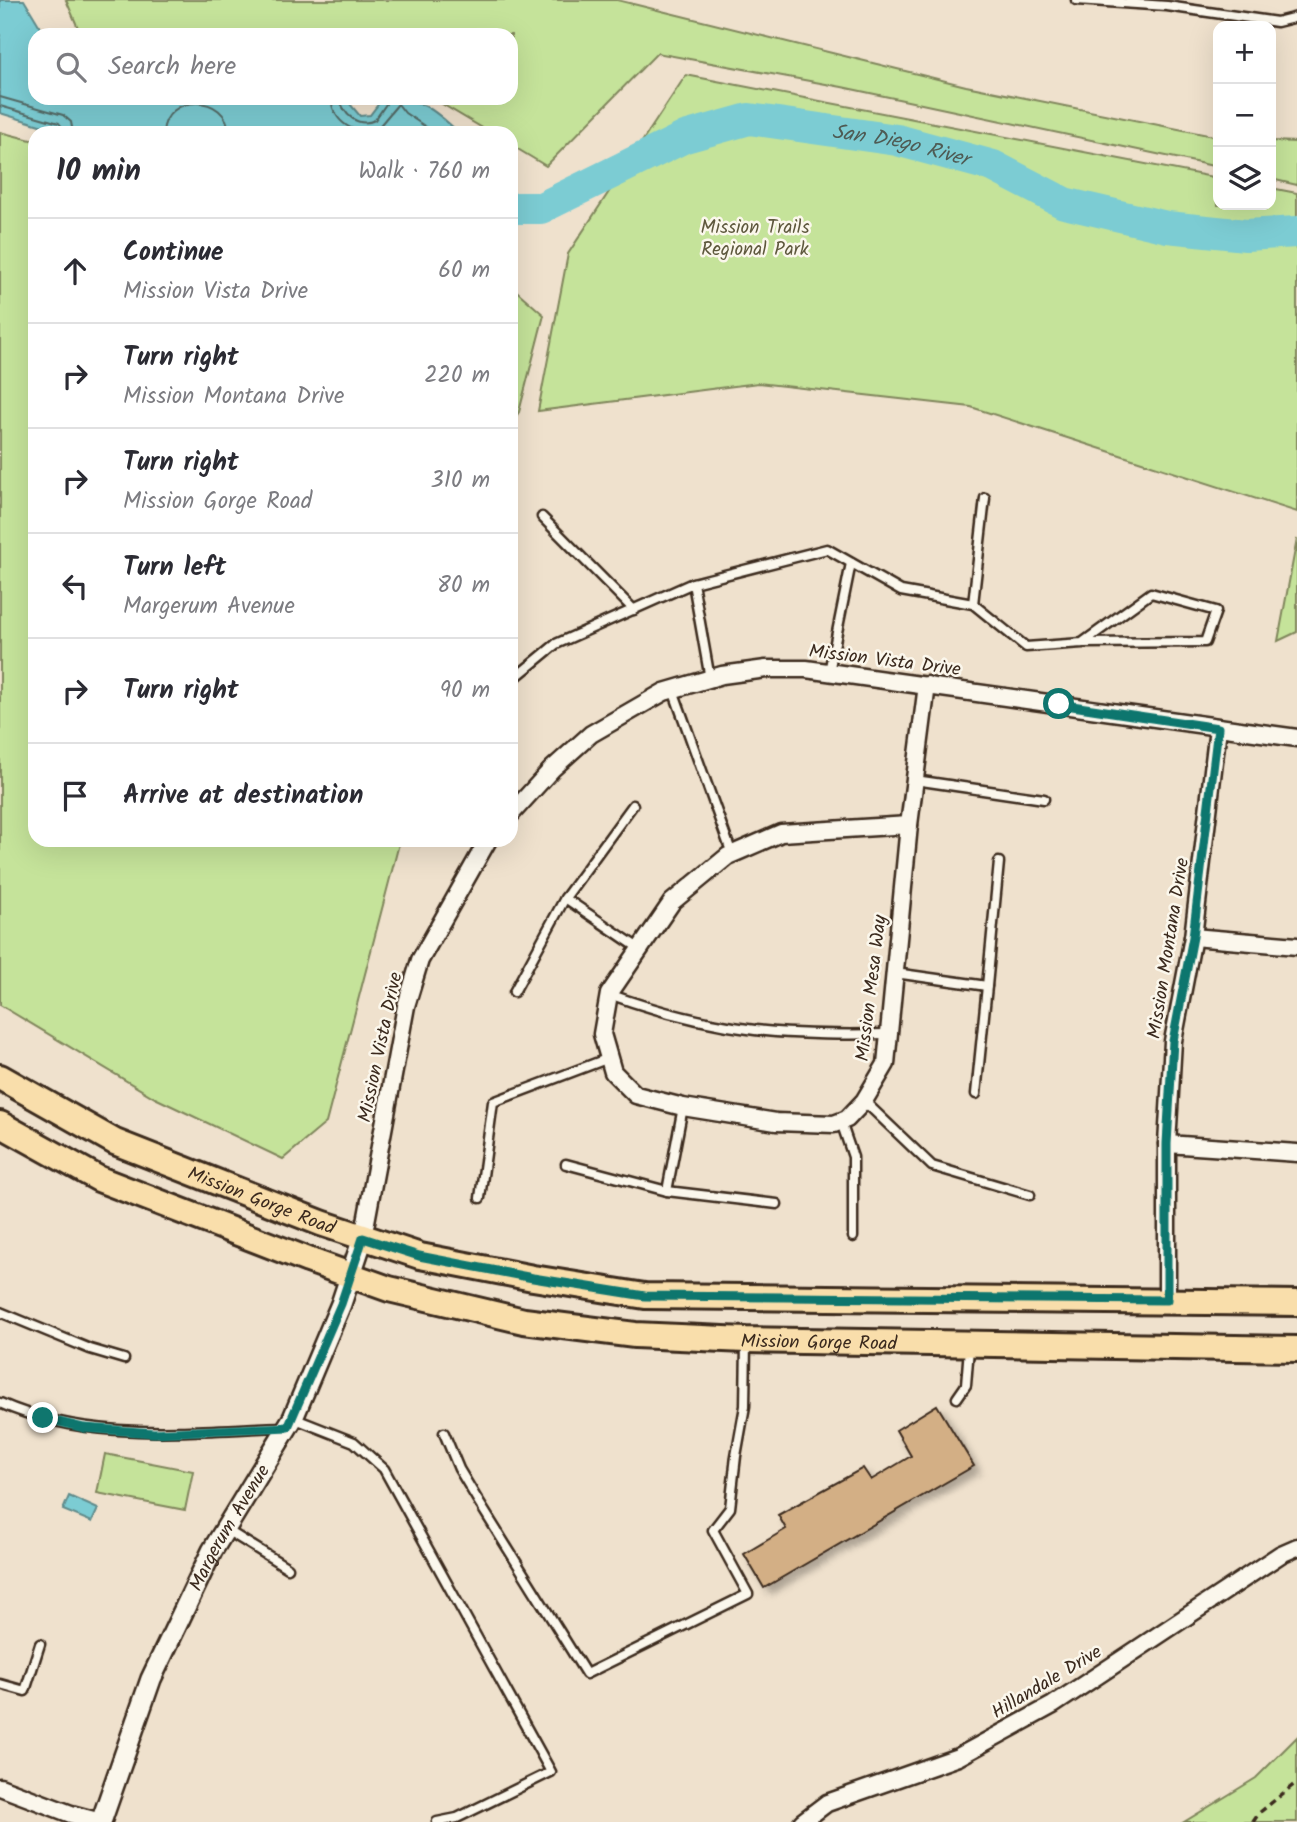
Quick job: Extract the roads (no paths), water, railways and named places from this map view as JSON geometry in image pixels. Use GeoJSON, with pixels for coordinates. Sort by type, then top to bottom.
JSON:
{"type":"FeatureCollection","features":[{"type":"Feature","properties":{"kind":"main road","name":"Mission Gorge Road"},"geometry":{"type":"LineString","coordinates":[[0,1077],[115,1142],[363,1238],[432,1258],[533,1278],[645,1296],[1297,1303]]}},
{"type":"Feature","properties":{"kind":"main road","name":"Mission Gorge Road"},"geometry":{"type":"LineString","coordinates":[[0,1124],[99,1179],[351,1276],[389,1289],[524,1321],[635,1335],[746,1340],[1297,1349]]}},
{"type":"Feature","properties":{"kind":"street","name":"Mission Vista Drive"},"geometry":{"type":"LineString","coordinates":[[518,806],[552,769],[591,734],[664,692],[710,679],[766,669],[806,669],[1297,738]]}},
{"type":"Feature","properties":{"kind":"street","name":"Mission Mesa Way"},"geometry":{"type":"LineString","coordinates":[[841,1122],[864,1101],[886,1064],[909,825],[927,685]]}},
{"type":"Feature","properties":{"kind":"street","name":"Mission Montana Drive"},"geometry":{"type":"LineString","coordinates":[[1167,1300],[1167,1144],[1173,1041],[1193,937],[1218,728]]}},
{"type":"Feature","properties":{"kind":"street"},"geometry":{"type":"LineString","coordinates":[[841,1122],[776,1122],[683,1107],[636,1095],[613,1072],[602,1034],[609,994],[672,902],[732,854],[781,833],[909,825]]}},
{"type":"Feature","properties":{"kind":"street","name":"Mission Vista Drive"},"geometry":{"type":"LineString","coordinates":[[363,1238],[406,1006],[416,972],[442,919],[484,847]]}},
{"type":"Feature","properties":{"kind":"street"},"geometry":{"type":"LineString","coordinates":[[1193,937],[1297,946]]}},
{"type":"Feature","properties":{"kind":"street"},"geometry":{"type":"LineString","coordinates":[[1167,1144],[1297,1153]]}},
{"type":"Feature","properties":{"kind":"street","name":"Margerum Avenue"},"geometry":{"type":"LineString","coordinates":[[101,1822],[151,1679],[212,1550],[290,1422],[351,1276],[363,1238]]}},
{"type":"Feature","properties":{"kind":"street","name":"Hillandale Drive"},"geometry":{"type":"LineString","coordinates":[[802,1822],[827,1803],[958,1757],[1029,1718],[1281,1554],[1297,1547]]}},
{"type":"Feature","properties":{"kind":"street"},"geometry":{"type":"LineString","coordinates":[[0,1787],[71,1814],[101,1822]]}},
{"type":"Feature","properties":{"kind":"lane"},"geometry":{"type":"LineString","coordinates":[[1076,0],[1167,6],[1277,22],[1297,17]]}},
{"type":"Feature","properties":{"kind":"lane"},"geometry":{"type":"LineString","coordinates":[[973,604],[985,498]]}},
{"type":"Feature","properties":{"kind":"lane"},"geometry":{"type":"LineString","coordinates":[[542,516],[634,610]]}},
{"type":"Feature","properties":{"kind":"lane"},"geometry":{"type":"LineString","coordinates":[[518,675],[556,644],[693,583],[827,549],[901,591],[973,604],[1026,647],[1082,643],[1205,642],[1216,611],[1152,593],[1082,643]]}},
{"type":"Feature","properties":{"kind":"lane"},"geometry":{"type":"LineString","coordinates":[[829,672],[851,563]]}},
{"type":"Feature","properties":{"kind":"lane"},"geometry":{"type":"LineString","coordinates":[[693,583],[710,679]]}},
{"type":"Feature","properties":{"kind":"lane"},"geometry":{"type":"LineString","coordinates":[[673,690],[732,854]]}},
{"type":"Feature","properties":{"kind":"lane"},"geometry":{"type":"LineString","coordinates":[[915,780],[1044,799]]}},
{"type":"Feature","properties":{"kind":"lane"},"geometry":{"type":"LineString","coordinates":[[514,992],[565,898],[634,806]]}},
{"type":"Feature","properties":{"kind":"lane"},"geometry":{"type":"LineString","coordinates":[[976,1094],[999,862]]}},
{"type":"Feature","properties":{"kind":"lane"},"geometry":{"type":"LineString","coordinates":[[565,898],[640,948]]}},
{"type":"Feature","properties":{"kind":"lane"},"geometry":{"type":"LineString","coordinates":[[895,974],[987,986]]}},
{"type":"Feature","properties":{"kind":"lane"},"geometry":{"type":"LineString","coordinates":[[609,994],[652,1009],[754,1030],[841,1035],[889,1034]]}},
{"type":"Feature","properties":{"kind":"lane"},"geometry":{"type":"LineString","coordinates":[[480,1198],[493,1102],[610,1058]]}},
{"type":"Feature","properties":{"kind":"lane"},"geometry":{"type":"LineString","coordinates":[[864,1101],[932,1166],[1030,1195]]}},
{"type":"Feature","properties":{"kind":"lane"},"geometry":{"type":"LineString","coordinates":[[667,1191],[683,1107]]}},
{"type":"Feature","properties":{"kind":"lane"},"geometry":{"type":"LineString","coordinates":[[841,1122],[853,1157],[853,1237]]}},
{"type":"Feature","properties":{"kind":"lane"},"geometry":{"type":"LineString","coordinates":[[566,1164],[667,1191],[777,1204]]}},
{"type":"Feature","properties":{"kind":"lane"},"geometry":{"type":"LineString","coordinates":[[0,1312],[90,1349],[124,1359]]}},
{"type":"Feature","properties":{"kind":"lane"},"geometry":{"type":"LineString","coordinates":[[444,1433],[459,1469],[586,1674],[748,1594],[713,1530],[730,1508],[745,1406],[746,1340]]}},
{"type":"Feature","properties":{"kind":"lane"},"geometry":{"type":"LineString","coordinates":[[957,1398],[965,1385],[969,1343]]}},
{"type":"Feature","properties":{"kind":"lane"},"geometry":{"type":"LineString","coordinates":[[0,1403],[22,1413],[84,1428],[154,1433],[290,1422],[354,1442],[384,1469],[551,1772],[457,1818],[437,1822]]}},
{"type":"Feature","properties":{"kind":"lane"},"geometry":{"type":"LineString","coordinates":[[225,1529],[288,1568]]}},
{"type":"Feature","properties":{"kind":"lane"},"geometry":{"type":"LineString","coordinates":[[0,1684],[25,1691],[40,1644]]}},
{"type":"Feature","properties":{"kind":"water"},"geometry":{"type":"Polygon","coordinates":[[[0,0],[24,0],[41,28],[28,28],[28,105],[351,105],[360,116],[370,115],[378,105],[423,105],[451,126],[43,126],[0,113],[0,0]]]}},
{"type":"Feature","properties":{"kind":"water"},"geometry":{"type":"Polygon","coordinates":[[[69,1496],[98,1509],[92,1522],[63,1510],[69,1496]]]}},
{"type":"Feature","properties":{"kind":"waterway","name":"San Diego River"},"geometry":{"type":"LineString","coordinates":[[518,208],[541,208],[685,137],[749,119],[897,140],[993,166],[1064,203],[1167,227],[1246,235],[1297,232]]}},
{"type":"Feature","properties":{"kind":"park label","name":"Mission Trails Regional Park"},"geometry":{"type":"Point","coordinates":[755,237]}}]}
